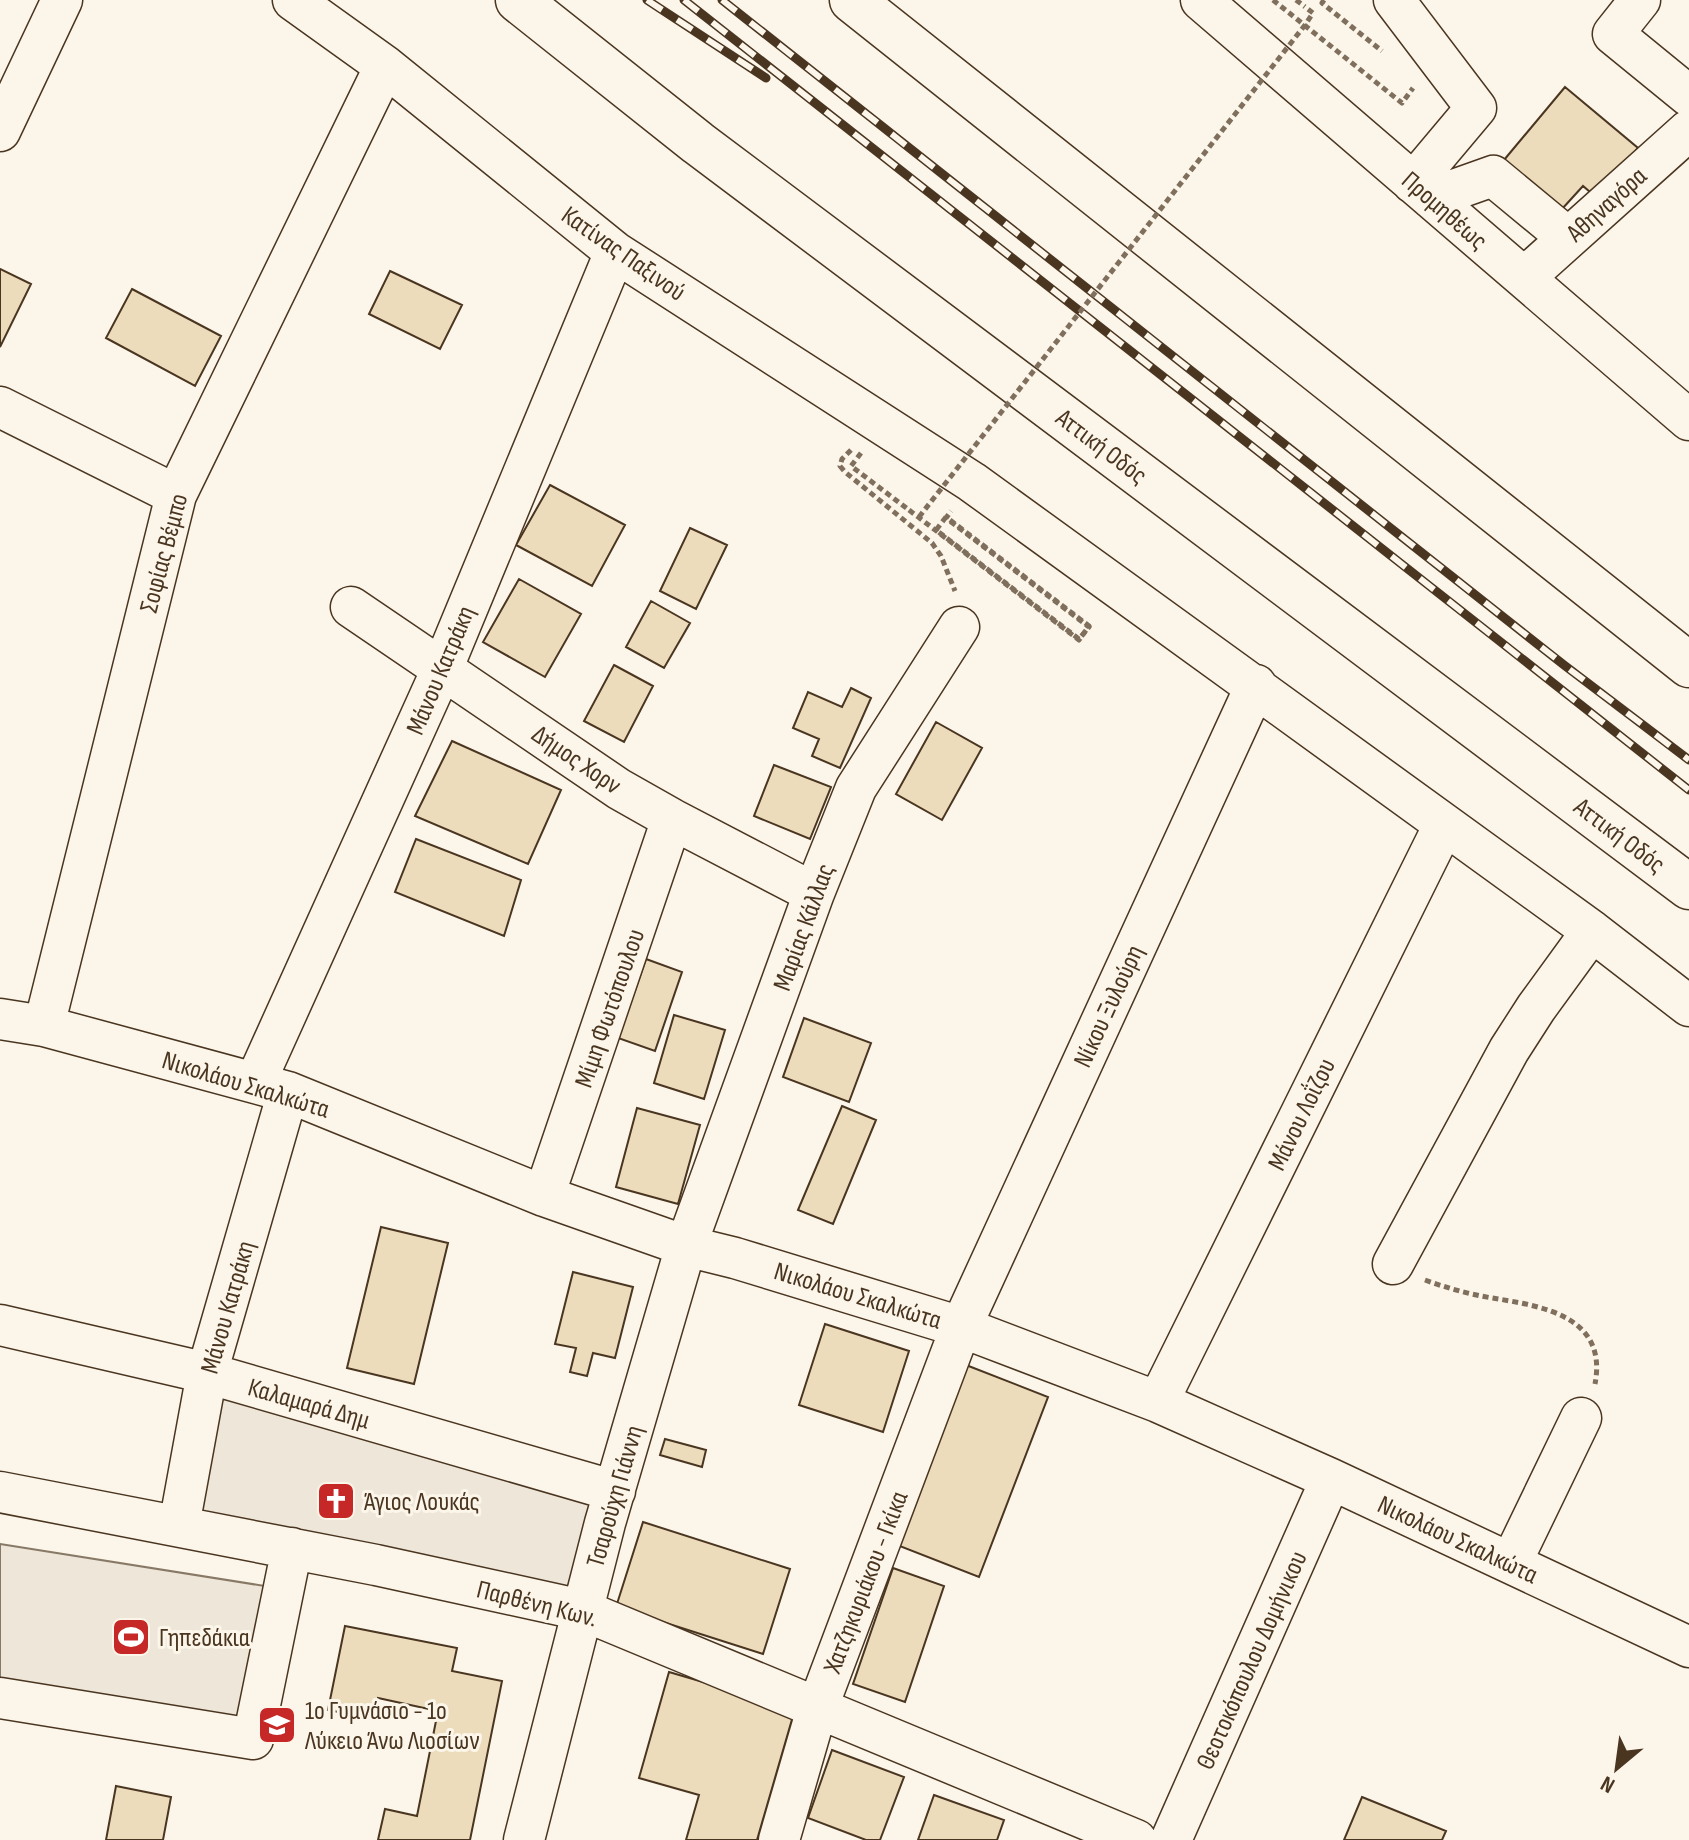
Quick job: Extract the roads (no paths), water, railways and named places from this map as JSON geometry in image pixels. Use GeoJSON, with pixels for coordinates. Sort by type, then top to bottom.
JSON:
{"type":"FeatureCollection","features":[{"type":"Feature","properties":{"kind":"highway","name":"Αττική Οδός"},"geometry":{"type":"LineString","coordinates":[[518,0],[711,152],[1689,887]]}},
{"type":"Feature","properties":{"kind":"highway"},"geometry":{"type":"LineString","coordinates":[[852,0],[1689,665]]}},
{"type":"Feature","properties":{"kind":"street"},"geometry":{"type":"LineString","coordinates":[[0,131],[62,0]]}},
{"type":"Feature","properties":{"kind":"street","name":"Κατίνας Παξινού"},"geometry":{"type":"LineString","coordinates":[[293,0],[385,66],[615,252],[972,482],[1256,685],[1592,931],[1689,1006]]}},
{"type":"Feature","properties":{"kind":"street","name":"Προμηθέως"},"geometry":{"type":"LineString","coordinates":[[1201,0],[1689,420]]}},
{"type":"Feature","properties":{"kind":"street"},"geometry":{"type":"LineString","coordinates":[[1394,0],[1476,108],[1422,190]]}},
{"type":"Feature","properties":{"kind":"street"},"geometry":{"type":"LineString","coordinates":[[1640,0],[1613,34],[1689,96]]}},
{"type":"Feature","properties":{"kind":"street","name":"Σοφίας Βέμπο"},"geometry":{"type":"LineString","coordinates":[[44,1026],[176,495],[385,66]]}},
{"type":"Feature","properties":{"kind":"street","name":"Αθηναγόρα"},"geometry":{"type":"LineString","coordinates":[[1524,278],[1689,130]]}},
{"type":"Feature","properties":{"kind":"street"},"geometry":{"type":"LineString","coordinates":[[1422,190],[1493,176],[1568,238]]}},
{"type":"Feature","properties":{"kind":"street","name":"Μάνου Κατράκη"},"geometry":{"type":"LineString","coordinates":[[179,1526],[207,1373],[272,1087],[615,252]]}},
{"type":"Feature","properties":{"kind":"street"},"geometry":{"type":"LineString","coordinates":[[0,407],[176,495]]}},
{"type":"Feature","properties":{"kind":"street","name":"Δήμος Χορν"},"geometry":{"type":"LineString","coordinates":[[351,607],[619,789],[814,893]]}},
{"type":"Feature","properties":{"kind":"street","name":"Μαρίας Κάλλας"},"geometry":{"type":"LineString","coordinates":[[686,1246],[814,893],[856,788],[959,627]]}},
{"type":"Feature","properties":{"kind":"street","name":"Νίκου Ξυλούρη"},"geometry":{"type":"LineString","coordinates":[[961,1327],[1256,685]]}},
{"type":"Feature","properties":{"kind":"street","name":"Μίμη Φωτόπουλου"},"geometry":{"type":"LineString","coordinates":[[544,1196],[672,819]]}},
{"type":"Feature","properties":{"kind":"street","name":"Μάνου Λοΐζου"},"geometry":{"type":"LineString","coordinates":[[1158,1402],[1444,825]]}},
{"type":"Feature","properties":{"kind":"street"},"geometry":{"type":"LineString","coordinates":[[1393,1264],[1509,1050],[1592,931]]}},
{"type":"Feature","properties":{"kind":"street","name":"Νικολάου Σκαλκώτα"},"geometry":{"type":"LineString","coordinates":[[0,1019],[44,1026],[272,1087],[544,1196],[686,1246],[961,1327],[1158,1402],[1331,1479],[1689,1647]]}},
{"type":"Feature","properties":{"kind":"street","name":"Τσαρούχη Γιάννη"},"geometry":{"type":"LineString","coordinates":[[524,1840],[582,1610],[686,1246]]}},
{"type":"Feature","properties":{"kind":"street","name":"Καλαμαρά Δημ"},"geometry":{"type":"LineString","coordinates":[[0,1325],[207,1373],[615,1491]]}},
{"type":"Feature","properties":{"kind":"street","name":"Χατζηκυριάκου - Γκίκα"},"geometry":{"type":"LineString","coordinates":[[779,1840],[817,1709],[961,1327]]}},
{"type":"Feature","properties":{"kind":"street"},"geometry":{"type":"LineString","coordinates":[[1511,1563],[1581,1418]]}},
{"type":"Feature","properties":{"kind":"street","name":"Θεοτοκόπουλου Δομήνικου"},"geometry":{"type":"LineString","coordinates":[[1171,1840],[1331,1479]]}},
{"type":"Feature","properties":{"kind":"street","name":"Παρθένη Κων."},"geometry":{"type":"LineString","coordinates":[[0,1492],[292,1548],[582,1610],[1136,1840]]}},
{"type":"Feature","properties":{"kind":"street"},"geometry":{"type":"LineString","coordinates":[[0,1698],[253,1739],[292,1548]]}},
{"type":"Feature","properties":{"kind":"railway"},"geometry":{"type":"LineString","coordinates":[[647,0],[766,78]]}},
{"type":"Feature","properties":{"kind":"railway"},"geometry":{"type":"LineString","coordinates":[[684,0],[1689,790]]}},
{"type":"Feature","properties":{"kind":"railway"},"geometry":{"type":"LineString","coordinates":[[722,0],[1564,665],[1689,760]]}},
{"type":"Feature","properties":{"kind":"place","name":"Άγιος Λουκάς"},"geometry":{"type":"Point","coordinates":[336,1501]}},
{"type":"Feature","properties":{"kind":"place","name":"Γηπεδάκια"},"geometry":{"type":"Point","coordinates":[131,1637]}},
{"type":"Feature","properties":{"kind":"place","name":"1ο Γυμνάσιο - 1ο Λύκειο Άνω Λιοσίων"},"geometry":{"type":"Point","coordinates":[277,1725]}}]}
